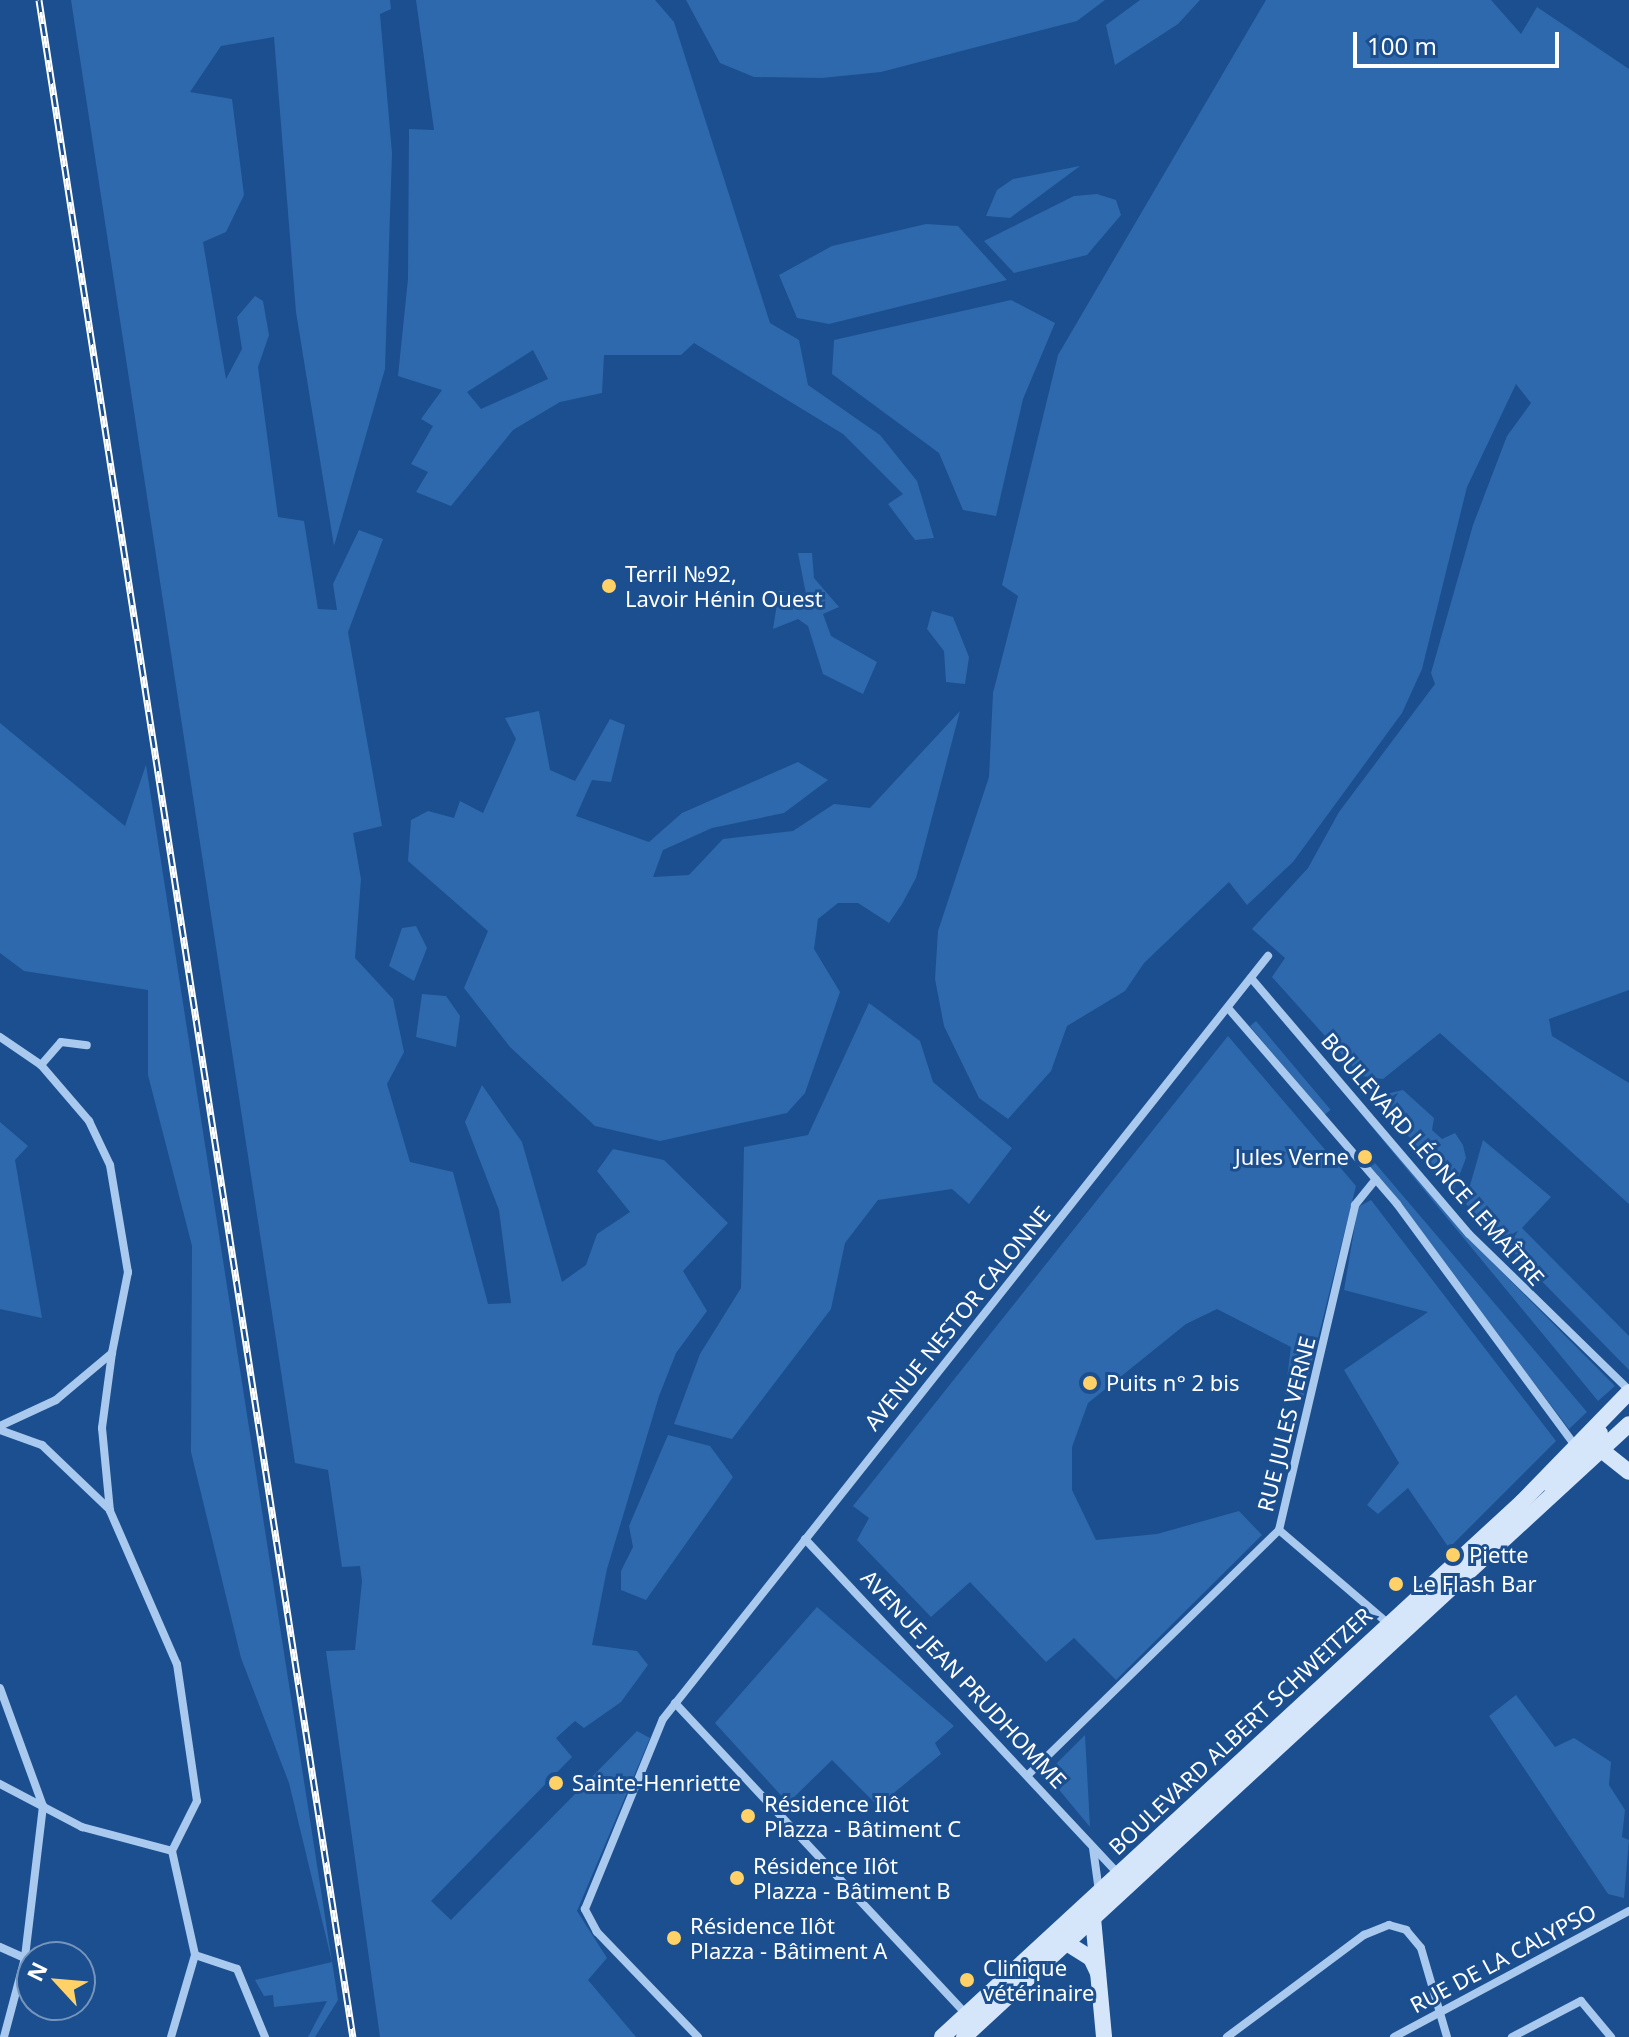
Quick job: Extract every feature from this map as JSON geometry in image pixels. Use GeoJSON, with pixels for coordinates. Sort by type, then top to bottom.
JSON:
{"type":"FeatureCollection","features":[{"type":"Feature","properties":{"kind":"main road","name":"BOULEVARD ALBERT SCHWEITZER"},"geometry":{"type":"LineString","coordinates":[[1060,1937],[1088,1917],[1394,1630],[1522,1502],[1623,1421],[1629,1391]]}},
{"type":"Feature","properties":{"kind":"main road"},"geometry":{"type":"LineString","coordinates":[[1623,1421],[1629,1402]]}},
{"type":"Feature","properties":{"kind":"main road","name":"BOULEVARD ALBERT SCHWEITZER"},"geometry":{"type":"LineString","coordinates":[[942,2037],[969,2026],[1060,1937],[1099,1891],[1394,1630],[1517,1528],[1589,1446],[1623,1421]]}},
{"type":"Feature","properties":{"kind":"main road"},"geometry":{"type":"LineString","coordinates":[[1589,1446],[1629,1472]]}},
{"type":"Feature","properties":{"kind":"main road"},"geometry":{"type":"LineString","coordinates":[[1088,1917],[1119,1886],[1118,1874]]}},
{"type":"Feature","properties":{"kind":"main road"},"geometry":{"type":"LineString","coordinates":[[1099,1891],[1101,1899],[1088,1917],[1104,2037]]}},
{"type":"Feature","properties":{"kind":"main road"},"geometry":{"type":"LineString","coordinates":[[1060,1937],[1091,1958],[1098,1974]]}},
{"type":"Feature","properties":{"kind":"street","name":"AVENUE NESTOR CALONNE"},"geometry":{"type":"LineString","coordinates":[[698,2037],[589,1922],[588,1892],[675,1703],[1268,956]]}},
{"type":"Feature","properties":{"kind":"street","name":"BOULEVARD LÉONCE LEMAÎTRE"},"geometry":{"type":"LineString","coordinates":[[1251,978],[1469,1234],[1629,1391]]}},
{"type":"Feature","properties":{"kind":"street"},"geometry":{"type":"LineString","coordinates":[[1228,1008],[1376,1179],[1589,1446]]}},
{"type":"Feature","properties":{"kind":"street"},"geometry":{"type":"LineString","coordinates":[[0,1037],[41,1065],[89,1121],[110,1165],[128,1272],[112,1353],[102,1428],[110,1511],[177,1664],[197,1801],[172,1851],[195,1955],[171,2037]]}},
{"type":"Feature","properties":{"kind":"street"},"geometry":{"type":"LineString","coordinates":[[41,1065],[61,1042],[87,1045]]}},
{"type":"Feature","properties":{"kind":"street","name":"RUE JULES VERNE"},"geometry":{"type":"LineString","coordinates":[[1029,1774],[1279,1530],[1355,1205],[1376,1179]]}},
{"type":"Feature","properties":{"kind":"street"},"geometry":{"type":"LineString","coordinates":[[0,1428],[56,1400],[112,1353]]}},
{"type":"Feature","properties":{"kind":"street"},"geometry":{"type":"LineString","coordinates":[[0,1428],[42,1445],[110,1511]]}},
{"type":"Feature","properties":{"kind":"street"},"geometry":{"type":"LineString","coordinates":[[1279,1530],[1394,1630]]}},
{"type":"Feature","properties":{"kind":"street","name":"AVENUE JEAN PRUDHOMME"},"geometry":{"type":"LineString","coordinates":[[805,1539],[1029,1774],[1118,1874]]}},
{"type":"Feature","properties":{"kind":"street"},"geometry":{"type":"LineString","coordinates":[[0,1688],[43,1806],[27,1941]]}},
{"type":"Feature","properties":{"kind":"street"},"geometry":{"type":"LineString","coordinates":[[675,1703],[969,2026]]}},
{"type":"Feature","properties":{"kind":"street"},"geometry":{"type":"LineString","coordinates":[[0,1784],[82,1827],[172,1851]]}},
{"type":"Feature","properties":{"kind":"street"},"geometry":{"type":"LineString","coordinates":[[1093,1847],[1099,1891]]}},
{"type":"Feature","properties":{"kind":"street","name":"RUE DE LA CALYPSO"},"geometry":{"type":"LineString","coordinates":[[1394,2037],[1629,1911]]}},
{"type":"Feature","properties":{"kind":"street"},"geometry":{"type":"LineString","coordinates":[[1227,2037],[1364,1935],[1389,1925],[1406,1930],[1421,1948],[1447,2037]]}},
{"type":"Feature","properties":{"kind":"street"},"geometry":{"type":"LineString","coordinates":[[195,1955],[237,1969],[265,2037]]}},
{"type":"Feature","properties":{"kind":"street"},"geometry":{"type":"LineString","coordinates":[[4,2037],[16,1992]]}},
{"type":"Feature","properties":{"kind":"street"},"geometry":{"type":"LineString","coordinates":[[1512,2037],[1581,2001],[1611,2037]]}},
{"type":"Feature","properties":{"kind":"shaded area"},"geometry":{"type":"Polygon","coordinates":[[[71,0],[390,0],[391,9],[380,14],[392,153],[385,369],[334,546],[296,312],[274,37],[221,46],[190,92],[232,99],[244,195],[226,232],[203,242],[226,379],[242,349],[237,317],[255,296],[263,301],[269,335],[258,367],[278,517],[304,521],[318,609],[337,610],[333,584],[359,530],[383,539],[348,632],[382,826],[353,833],[361,879],[355,958],[393,999],[404,1052],[387,1084],[410,1162],[453,1172],[488,1304],[511,1303],[499,1210],[465,1122],[482,1085],[522,1142],[562,1282],[586,1265],[597,1234],[630,1212],[597,1171],[613,1149],[664,1160],[728,1223],[683,1271],[707,1311],[676,1353],[659,1396],[607,1569],[592,1645],[637,1651],[648,1665],[621,1702],[584,1728],[575,1721],[556,1738],[572,1757],[431,1901],[451,1920],[637,1731],[650,1738],[577,1911],[607,1958],[588,1980],[636,2037],[380,2037],[326,1651],[355,1650],[362,1581],[360,1566],[342,1567],[328,1470],[295,1463],[71,0]]]}},
{"type":"Feature","properties":{"kind":"shaded area"},"geometry":{"type":"Polygon","coordinates":[[[416,0],[655,0],[674,22],[770,323],[799,340],[808,385],[880,435],[917,481],[934,538],[915,540],[888,504],[903,494],[843,434],[694,343],[681,355],[604,355],[602,393],[560,402],[513,430],[451,506],[416,492],[428,472],[411,464],[433,426],[421,419],[442,390],[398,376],[408,279],[409,129],[434,130],[416,0]],[[533,350],[467,392],[481,409],[548,379],[533,350]]]}},
{"type":"Feature","properties":{"kind":"shaded area"},"geometry":{"type":"Polygon","coordinates":[[[686,0],[1105,0],[1077,21],[881,72],[822,78],[754,77],[720,63],[686,0]]]}},
{"type":"Feature","properties":{"kind":"shaded area"},"geometry":{"type":"Polygon","coordinates":[[[1140,0],[1200,0],[1178,24],[1115,65],[1106,25],[1140,0]]]}},
{"type":"Feature","properties":{"kind":"shaded area"},"geometry":{"type":"Polygon","coordinates":[[[1266,0],[1491,0],[1521,34],[1537,7],[1629,69],[1629,990],[1549,1019],[1552,1036],[1629,1083],[1629,1204],[1440,1033],[1383,1079],[1361,1076],[1272,977],[1285,958],[1252,929],[1308,868],[1339,812],[1435,684],[1431,673],[1473,525],[1507,436],[1531,403],[1516,384],[1467,487],[1422,669],[1402,713],[1293,862],[1247,905],[1229,882],[1144,963],[1125,991],[1067,1026],[1051,1071],[1008,1119],[979,1098],[944,1026],[935,979],[938,931],[989,777],[993,693],[1018,596],[1002,585],[1058,355],[1266,0]]]}},
{"type":"Feature","properties":{"kind":"shaded area"},"geometry":{"type":"Polygon","coordinates":[[[1080,166],[1010,218],[986,216],[997,190],[1013,179],[1080,166]]]}},
{"type":"Feature","properties":{"kind":"shaded area"},"geometry":{"type":"Polygon","coordinates":[[[1097,194],[1116,200],[1121,215],[1087,255],[1014,273],[984,241],[1074,196],[1097,194]]]}},
{"type":"Feature","properties":{"kind":"shaded area"},"geometry":{"type":"Polygon","coordinates":[[[926,224],[958,226],[1007,280],[829,324],[797,318],[779,275],[832,246],[926,224]]]}},
{"type":"Feature","properties":{"kind":"shaded area"},"geometry":{"type":"Polygon","coordinates":[[[1011,300],[1055,323],[1023,399],[996,516],[963,510],[939,453],[832,374],[834,340],[1011,300]]]}},
{"type":"Feature","properties":{"kind":"shaded area"},"geometry":{"type":"Polygon","coordinates":[[[798,553],[812,553],[814,578],[839,607],[823,614],[831,636],[877,662],[863,694],[823,674],[808,626],[798,619],[773,629],[779,591],[806,594],[798,553]]]}},
{"type":"Feature","properties":{"kind":"shaded area"},"geometry":{"type":"Polygon","coordinates":[[[932,611],[953,617],[969,657],[965,684],[946,682],[944,651],[927,629],[932,611]]]}},
{"type":"Feature","properties":{"kind":"shaded area"},"geometry":{"type":"Polygon","coordinates":[[[539,711],[550,770],[575,781],[610,719],[625,725],[611,782],[592,780],[576,816],[649,842],[682,813],[798,762],[828,780],[784,813],[712,828],[663,850],[653,877],[689,875],[723,839],[793,831],[834,804],[870,808],[960,711],[916,878],[902,904],[889,923],[858,903],[838,903],[818,919],[814,949],[840,992],[805,1093],[787,1113],[660,1141],[595,1126],[510,1047],[464,988],[488,931],[408,861],[411,820],[428,811],[454,818],[460,801],[483,813],[516,739],[505,718],[539,711]]]}},
{"type":"Feature","properties":{"kind":"shaded area"},"geometry":{"type":"Polygon","coordinates":[[[0,723],[125,826],[146,765],[338,2000],[315,2037],[308,2037],[327,2001],[274,2007],[273,1995],[264,1996],[255,1980],[332,1962],[289,1783],[241,1658],[191,1452],[192,1246],[148,1075],[148,990],[24,971],[0,953],[0,723]]]}},
{"type":"Feature","properties":{"kind":"shaded area"},"geometry":{"type":"Polygon","coordinates":[[[416,926],[427,948],[414,981],[389,966],[402,928],[416,926]]]}},
{"type":"Feature","properties":{"kind":"shaded area"},"geometry":{"type":"Polygon","coordinates":[[[422,994],[446,996],[460,1016],[456,1047],[416,1037],[422,994]]]}},
{"type":"Feature","properties":{"kind":"shaded area"},"geometry":{"type":"Polygon","coordinates":[[[869,1003],[920,1041],[933,1082],[1012,1148],[969,1204],[952,1189],[878,1200],[845,1243],[831,1309],[732,1439],[674,1424],[700,1354],[741,1288],[744,1147],[808,1135],[869,1003]]]}},
{"type":"Feature","properties":{"kind":"shaded area"},"geometry":{"type":"Polygon","coordinates":[[[1256,1021],[1331,1110],[1324,1115],[1250,1026],[1256,1021]]]}},
{"type":"Feature","properties":{"kind":"shaded area"},"geometry":{"type":"Polygon","coordinates":[[[1228,1036],[1356,1186],[1303,1398],[1285,1394],[1291,1347],[1217,1309],[1186,1324],[1088,1403],[1072,1447],[1072,1490],[1096,1540],[1157,1534],[1239,1511],[1262,1535],[1116,1680],[1074,1638],[1046,1662],[970,1582],[931,1617],[857,1540],[869,1518],[853,1506],[1228,1036]]]}},
{"type":"Feature","properties":{"kind":"shaded area"},"geometry":{"type":"Polygon","coordinates":[[[1403,1090],[1434,1118],[1432,1130],[1442,1139],[1455,1133],[1463,1145],[1466,1158],[1454,1189],[1405,1132],[1413,1126],[1408,1120],[1400,1126],[1386,1109],[1390,1093],[1403,1090]]]}},
{"type":"Feature","properties":{"kind":"shaded area"},"geometry":{"type":"Polygon","coordinates":[[[1358,1110],[1473,1243],[1615,1386],[1598,1401],[1358,1110]]]}},
{"type":"Feature","properties":{"kind":"shaded area"},"geometry":{"type":"Polygon","coordinates":[[[0,1122],[28,1146],[15,1160],[42,1318],[0,1309],[0,1122]]]}},
{"type":"Feature","properties":{"kind":"shaded area"},"geometry":{"type":"Polygon","coordinates":[[[1483,1140],[1551,1197],[1522,1228],[1629,1336],[1629,1370],[1465,1203],[1483,1140]]]}},
{"type":"Feature","properties":{"kind":"shaded area"},"geometry":{"type":"Polygon","coordinates":[[[1375,1163],[1587,1412],[1569,1429],[1370,1167],[1375,1163]]]}},
{"type":"Feature","properties":{"kind":"shaded area"},"geometry":{"type":"Polygon","coordinates":[[[1371,1200],[1556,1441],[1449,1548],[1408,1488],[1378,1514],[1367,1505],[1399,1463],[1344,1370],[1428,1312],[1344,1290],[1358,1207],[1371,1200]]]}},
{"type":"Feature","properties":{"kind":"shaded area"},"geometry":{"type":"Polygon","coordinates":[[[668,1435],[710,1446],[733,1477],[646,1600],[621,1590],[621,1571],[633,1547],[629,1526],[668,1435]]]}},
{"type":"Feature","properties":{"kind":"shaded area"},"geometry":{"type":"Polygon","coordinates":[[[817,1607],[954,1726],[935,1743],[941,1754],[878,1806],[832,1760],[788,1803],[715,1723],[817,1607]]]}},
{"type":"Feature","properties":{"kind":"shaded area"},"geometry":{"type":"Polygon","coordinates":[[[1516,1695],[1555,1747],[1574,1738],[1611,1762],[1609,1785],[1625,1810],[1622,1837],[1629,1840],[1624,1898],[1608,1894],[1489,1716],[1516,1695]]]}},
{"type":"Feature","properties":{"kind":"shaded area"},"geometry":{"type":"Polygon","coordinates":[[[1085,1735],[1090,1827],[1046,1774],[1085,1735]]]}},
{"type":"Feature","properties":{"kind":"railway"},"geometry":{"type":"LineString","coordinates":[[39,0],[353,2037]]}},
{"type":"Feature","properties":{"kind":"place","name":"Terril №92, Lavoir Hénin Ouest"},"geometry":{"type":"Point","coordinates":[609,586]}},
{"type":"Feature","properties":{"kind":"place","name":"Jules Verne"},"geometry":{"type":"Point","coordinates":[1365,1157]}},
{"type":"Feature","properties":{"kind":"place","name":"Puits n° 2 bis"},"geometry":{"type":"Point","coordinates":[1090,1383]}},
{"type":"Feature","properties":{"kind":"place","name":"Piette"},"geometry":{"type":"Point","coordinates":[1453,1555]}},
{"type":"Feature","properties":{"kind":"place","name":"Le Flash Bar"},"geometry":{"type":"Point","coordinates":[1396,1584]}},
{"type":"Feature","properties":{"kind":"place","name":"Sainte-Henriette"},"geometry":{"type":"Point","coordinates":[556,1783]}},
{"type":"Feature","properties":{"kind":"place","name":"Résidence Ilôt Plazza - Bâtiment C"},"geometry":{"type":"Point","coordinates":[748,1816]}},
{"type":"Feature","properties":{"kind":"place","name":"Résidence Ilôt Plazza - Bâtiment B"},"geometry":{"type":"Point","coordinates":[737,1878]}},
{"type":"Feature","properties":{"kind":"place","name":"Résidence Ilôt Plazza - Bâtiment A"},"geometry":{"type":"Point","coordinates":[674,1938]}},
{"type":"Feature","properties":{"kind":"place","name":"Clinique vétérinaire"},"geometry":{"type":"Point","coordinates":[967,1980]}}]}
